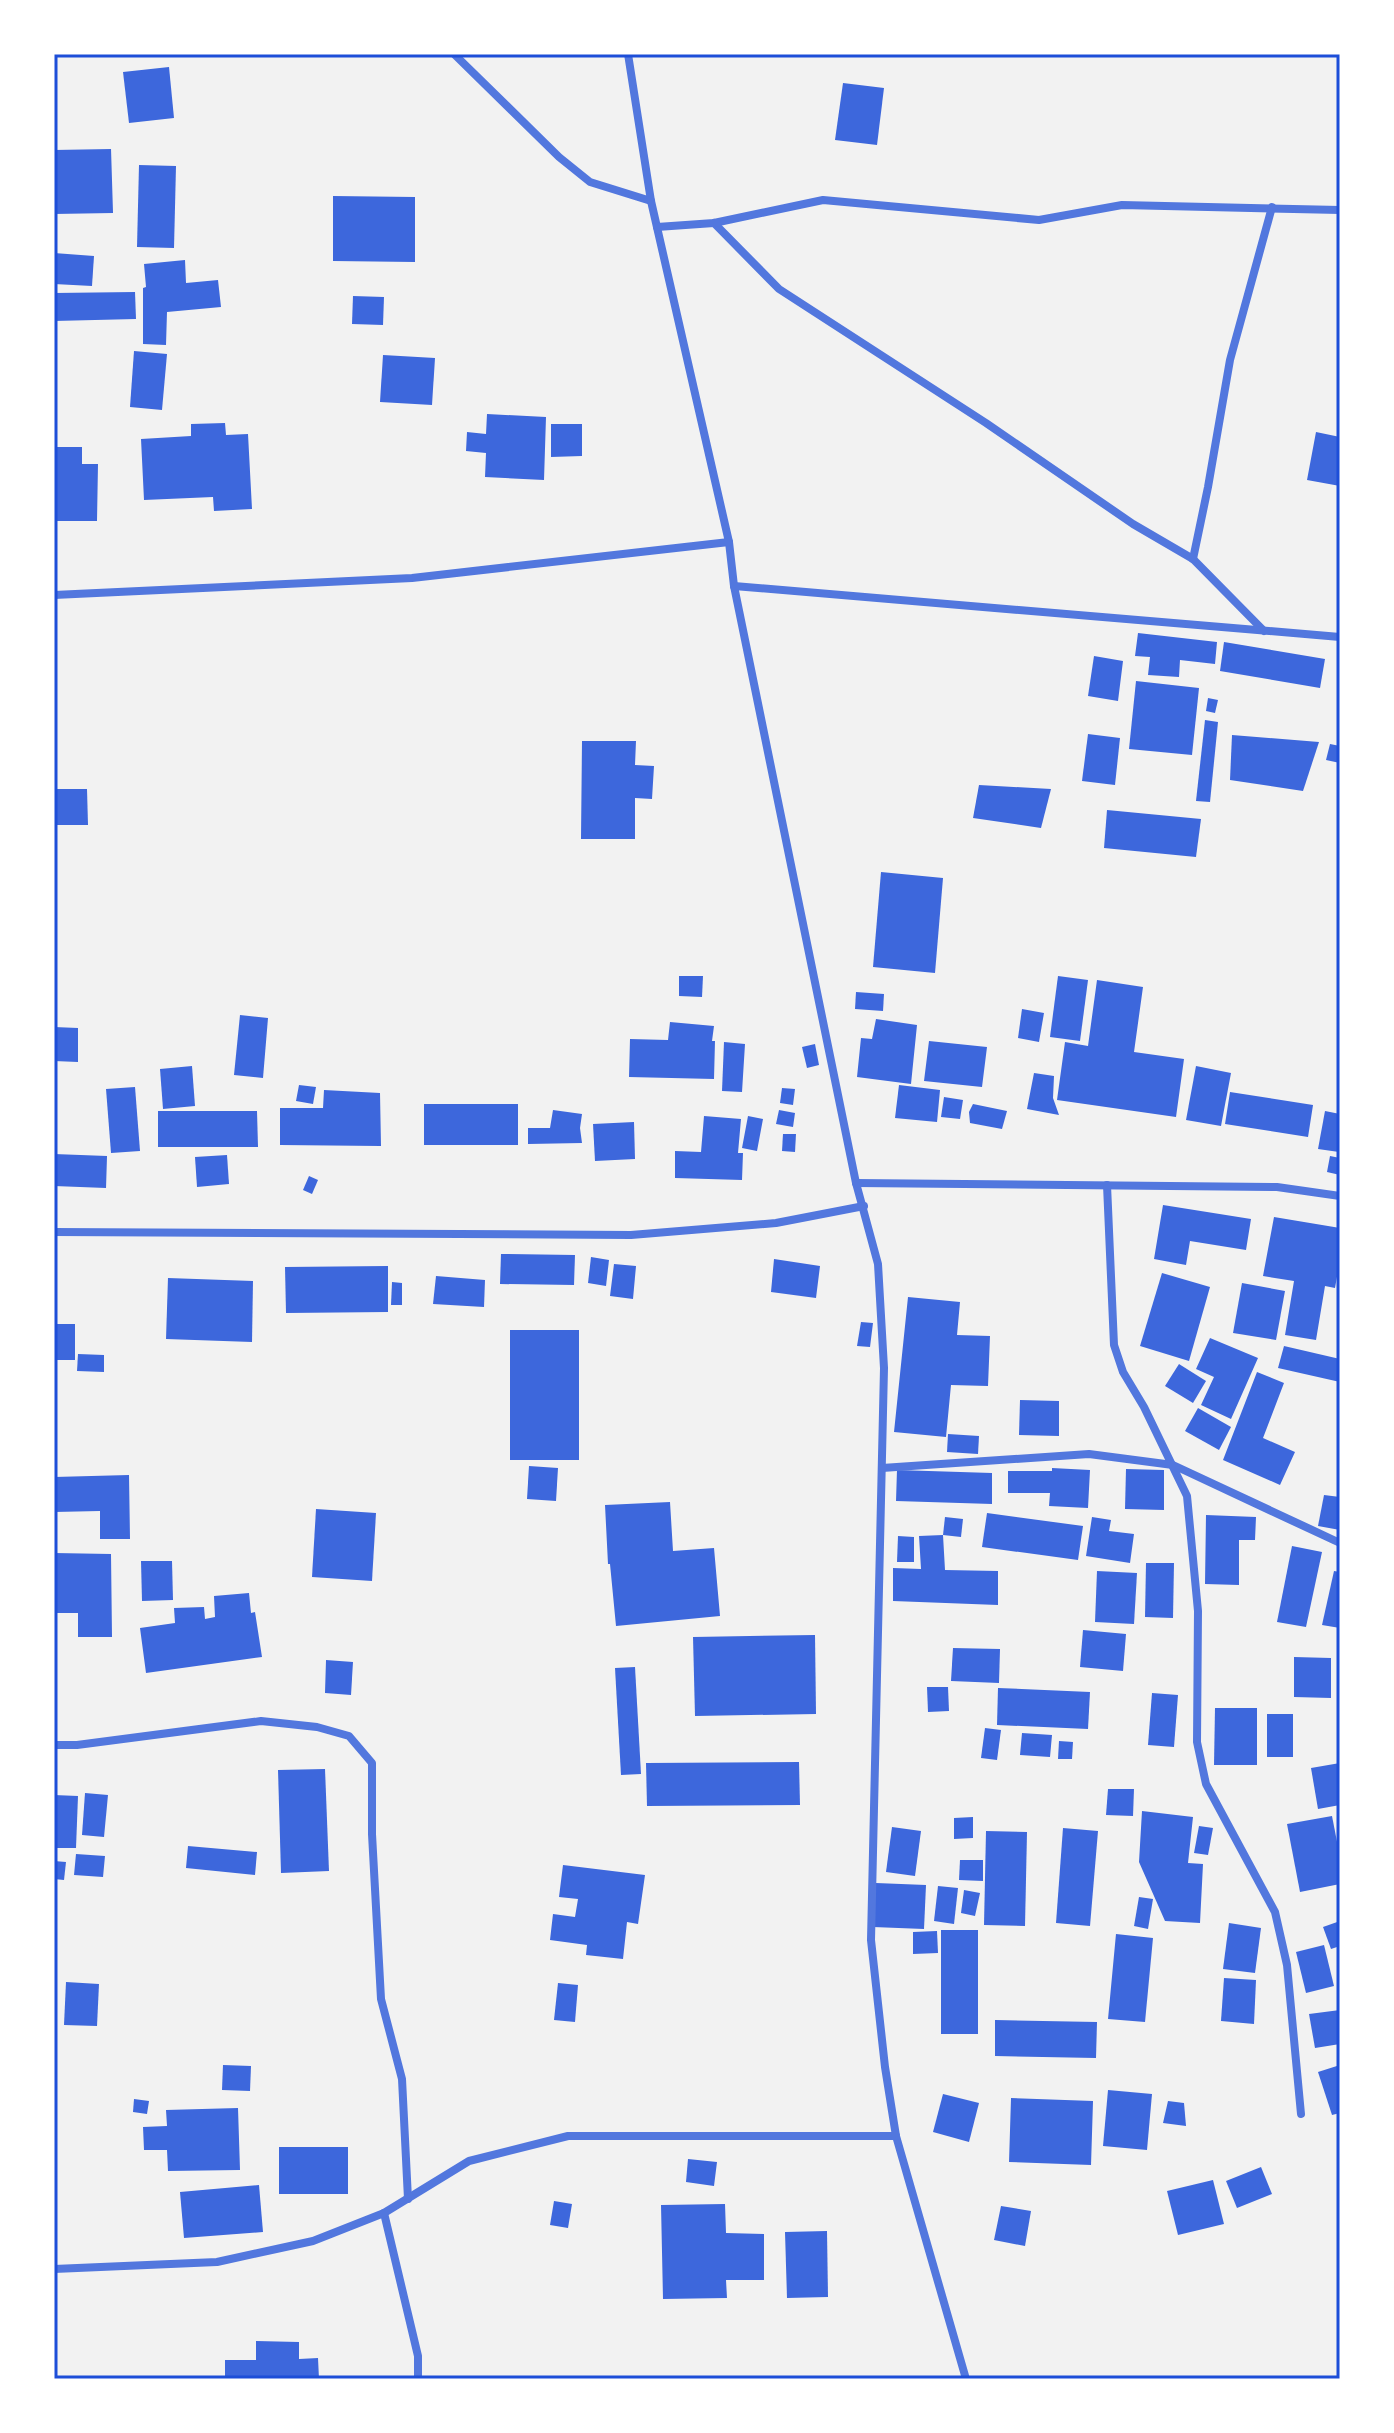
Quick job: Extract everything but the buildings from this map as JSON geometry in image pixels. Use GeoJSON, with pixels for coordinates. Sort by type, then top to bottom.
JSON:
{"type":"FeatureCollection","features":[{"type":"Feature","properties":{"kind":"street"},"geometry":{"type":"LineString","coordinates":[[454,54],[559,157],[590,182],[651,201]]}},
{"type":"Feature","properties":{"kind":"street"},"geometry":{"type":"LineString","coordinates":[[628,54],[651,201],[729,542],[734,586],[856,1183],[878,1264],[884,1368],[871,1940],[896,2136],[966,2379]]}},
{"type":"Feature","properties":{"kind":"street"},"geometry":{"type":"LineString","coordinates":[[657,227],[714,223],[823,200],[1039,220],[1122,205],[1340,210]]}},
{"type":"Feature","properties":{"kind":"street"},"geometry":{"type":"LineString","coordinates":[[1193,559],[1230,360],[1272,207]]}},
{"type":"Feature","properties":{"kind":"street"},"geometry":{"type":"LineString","coordinates":[[714,223],[779,289],[986,423],[1133,524],[1193,559],[1264,631]]}},
{"type":"Feature","properties":{"kind":"street"},"geometry":{"type":"LineString","coordinates":[[54,595],[412,578],[729,542]]}},
{"type":"Feature","properties":{"kind":"street"},"geometry":{"type":"LineString","coordinates":[[734,586],[1340,637]]}},
{"type":"Feature","properties":{"kind":"street"},"geometry":{"type":"LineString","coordinates":[[856,1183],[1277,1187],[1340,1196]]}},
{"type":"Feature","properties":{"kind":"street"},"geometry":{"type":"LineString","coordinates":[[1107,1185],[1114,1345],[1123,1372],[1144,1407],[1187,1496],[1198,1611],[1197,1742],[1206,1784],[1275,1912],[1287,1965],[1301,2114]]}},
{"type":"Feature","properties":{"kind":"street"},"geometry":{"type":"LineString","coordinates":[[54,1232],[631,1235],[776,1223],[864,1206]]}},
{"type":"Feature","properties":{"kind":"street"},"geometry":{"type":"LineString","coordinates":[[882,1468],[1089,1454],[1173,1465],[1340,1543]]}},
{"type":"Feature","properties":{"kind":"street"},"geometry":{"type":"LineString","coordinates":[[54,1745],[77,1745],[261,1721],[317,1727],[349,1736],[372,1763],[372,1834],[381,1999],[402,2079],[408,2199]]}},
{"type":"Feature","properties":{"kind":"street"},"geometry":{"type":"LineString","coordinates":[[54,2269],[217,2262],[313,2241],[384,2213],[469,2161],[568,2136],[896,2136]]}},
{"type":"Feature","properties":{"kind":"street"},"geometry":{"type":"LineString","coordinates":[[384,2213],[418,2356],[418,2379]]}}]}
